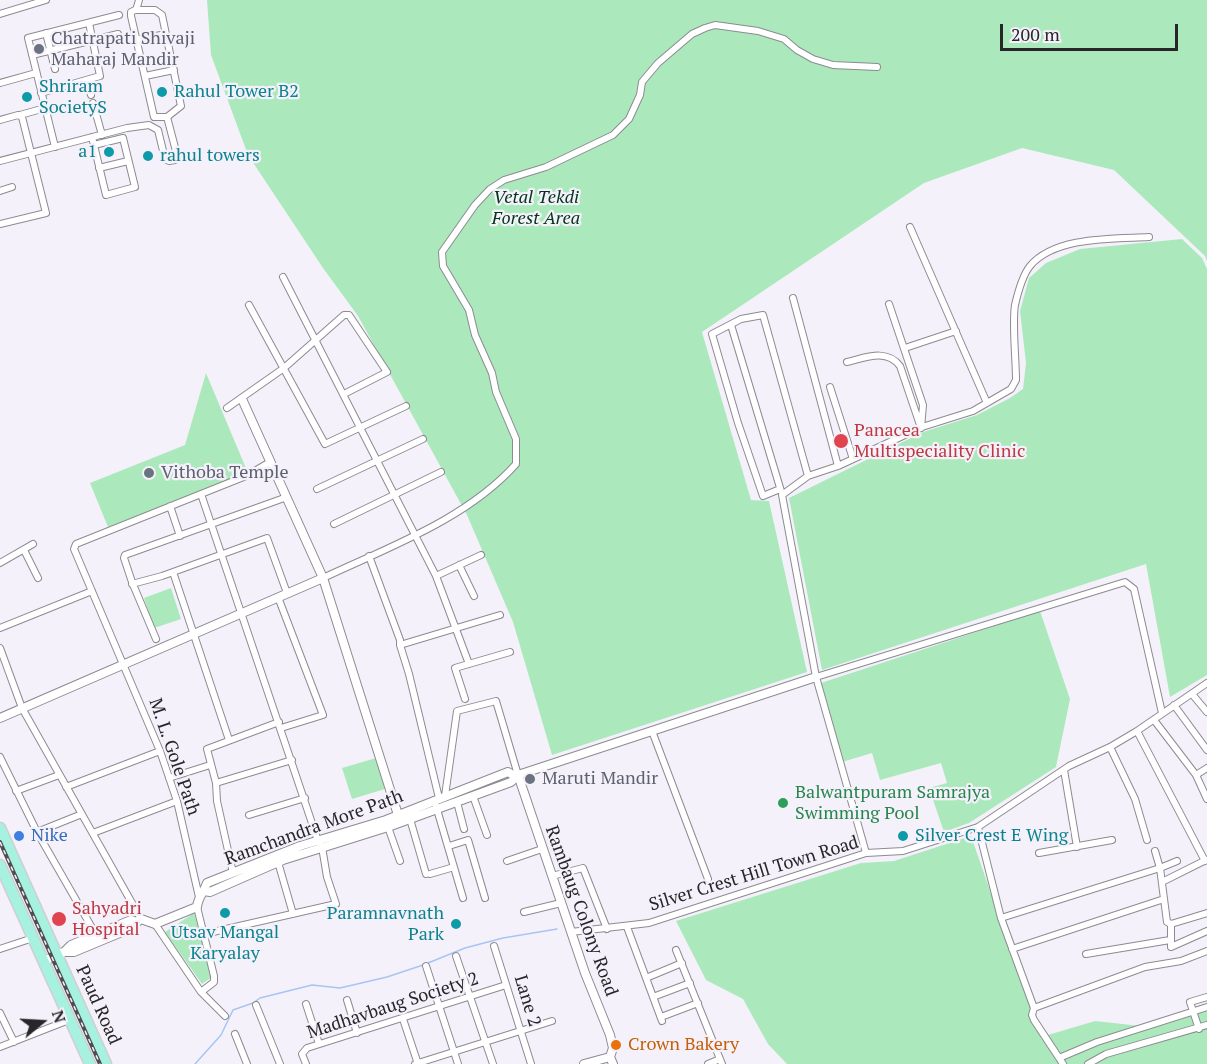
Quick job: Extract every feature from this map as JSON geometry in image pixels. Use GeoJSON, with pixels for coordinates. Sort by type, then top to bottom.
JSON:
{"type":"FeatureCollection","features":[{"type":"Feature","properties":{"kind":"main road","name":"Paud Road"},"geometry":{"type":"LineString","coordinates":[[0,828],[61,954],[106,1064]]}},
{"type":"Feature","properties":{"kind":"main road","name":"Paud Road"},"geometry":{"type":"LineString","coordinates":[[0,865],[90,1064]]}},
{"type":"Feature","properties":{"kind":"street"},"geometry":{"type":"LineString","coordinates":[[0,14],[46,0]]}},
{"type":"Feature","properties":{"kind":"street"},"geometry":{"type":"LineString","coordinates":[[135,10],[159,11],[181,106],[167,117],[154,117],[136,40],[131,12],[135,10]]}},
{"type":"Feature","properties":{"kind":"street"},"geometry":{"type":"LineString","coordinates":[[55,147],[28,38],[119,15]]}},
{"type":"Feature","properties":{"kind":"street"},"geometry":{"type":"LineString","coordinates":[[41,93],[100,76],[89,23]]}},
{"type":"Feature","properties":{"kind":"street"},"geometry":{"type":"LineString","coordinates":[[0,718],[323,578],[461,510],[500,482],[516,464],[516,439],[496,392],[492,373],[475,335],[469,310],[443,266],[442,252],[475,205],[490,189],[504,180],[546,167],[613,135],[629,118],[640,95],[642,82],[658,63],[692,34],[716,25],[758,31],[784,39],[813,59],[833,65],[877,67]]}},
{"type":"Feature","properties":{"kind":"street"},"geometry":{"type":"LineString","coordinates":[[46,33],[55,69]]}},
{"type":"Feature","properties":{"kind":"street"},"geometry":{"type":"LineString","coordinates":[[32,55],[118,34]]}},
{"type":"Feature","properties":{"kind":"street"},"geometry":{"type":"LineString","coordinates":[[136,40],[166,34]]}},
{"type":"Feature","properties":{"kind":"street"},"geometry":{"type":"LineString","coordinates":[[145,76],[174,70]]}},
{"type":"Feature","properties":{"kind":"street"},"geometry":{"type":"LineString","coordinates":[[0,83],[36,73]]}},
{"type":"Feature","properties":{"kind":"street"},"geometry":{"type":"LineString","coordinates":[[87,80],[91,95]]}},
{"type":"Feature","properties":{"kind":"street"},"geometry":{"type":"LineString","coordinates":[[93,104],[102,135]]}},
{"type":"Feature","properties":{"kind":"street"},"geometry":{"type":"LineString","coordinates":[[0,120],[45,108]]}},
{"type":"Feature","properties":{"kind":"street"},"geometry":{"type":"LineString","coordinates":[[0,224],[46,213],[21,115]]}},
{"type":"Feature","properties":{"kind":"street"},"geometry":{"type":"LineString","coordinates":[[1,158],[152,125],[158,130],[165,159],[175,160],[177,155],[167,117]]}},
{"type":"Feature","properties":{"kind":"street"},"geometry":{"type":"LineString","coordinates":[[92,137],[106,195],[135,187],[123,138],[94,145]]}},
{"type":"Feature","properties":{"kind":"street"},"geometry":{"type":"LineString","coordinates":[[99,168],[128,160]]}},
{"type":"Feature","properties":{"kind":"street"},"geometry":{"type":"LineString","coordinates":[[0,191],[12,187]]}},
{"type":"Feature","properties":{"kind":"street"},"geometry":{"type":"LineString","coordinates":[[910,227],[987,403]]}},
{"type":"Feature","properties":{"kind":"street"},"geometry":{"type":"LineString","coordinates":[[808,476],[763,315],[741,319],[712,334],[738,423],[763,496],[781,492],[808,476],[838,466],[921,428],[973,411],[1011,389],[1015,384],[1015,307],[1024,278],[1032,264],[1059,247],[1091,240],[1149,237]]}},
{"type":"Feature","properties":{"kind":"street"},"geometry":{"type":"LineString","coordinates":[[283,277],[416,534],[436,576],[469,664]]}},
{"type":"Feature","properties":{"kind":"street"},"geometry":{"type":"LineString","coordinates":[[793,298],[838,466]]}},
{"type":"Feature","properties":{"kind":"street"},"geometry":{"type":"LineString","coordinates":[[889,304],[923,405],[921,428]]}},
{"type":"Feature","properties":{"kind":"street"},"geometry":{"type":"LineString","coordinates":[[249,305],[325,444],[406,406]]}},
{"type":"Feature","properties":{"kind":"street"},"geometry":{"type":"LineString","coordinates":[[227,408],[284,368],[344,315],[349,315],[387,372],[344,394]]}},
{"type":"Feature","properties":{"kind":"street"},"geometry":{"type":"LineString","coordinates":[[731,325],[781,492],[816,676],[866,853]]}},
{"type":"Feature","properties":{"kind":"street"},"geometry":{"type":"LineString","coordinates":[[905,348],[956,331]]}},
{"type":"Feature","properties":{"kind":"street"},"geometry":{"type":"LineString","coordinates":[[847,362],[884,355],[894,360],[900,366],[921,428]]}},
{"type":"Feature","properties":{"kind":"street"},"geometry":{"type":"LineString","coordinates":[[830,387],[853,459]]}},
{"type":"Feature","properties":{"kind":"street"},"geometry":{"type":"LineString","coordinates":[[242,399],[323,578],[399,819]]}},
{"type":"Feature","properties":{"kind":"street"},"geometry":{"type":"LineString","coordinates":[[317,489],[423,440]]}},
{"type":"Feature","properties":{"kind":"street"},"geometry":{"type":"LineString","coordinates":[[180,536],[170,506],[246,476],[270,462]]}},
{"type":"Feature","properties":{"kind":"street"},"geometry":{"type":"LineString","coordinates":[[334,524],[441,472]]}},
{"type":"Feature","properties":{"kind":"street"},"geometry":{"type":"LineString","coordinates":[[201,494],[305,798],[336,904],[204,934]]}},
{"type":"Feature","properties":{"kind":"street"},"geometry":{"type":"LineString","coordinates":[[156,639],[132,584],[125,555],[287,497]]}},
{"type":"Feature","properties":{"kind":"street","name":"M. L. Gole Path"},"geometry":{"type":"LineString","coordinates":[[170,506],[76,544],[75,551],[160,751],[177,801],[201,894]]}},
{"type":"Feature","properties":{"kind":"street"},"geometry":{"type":"LineString","coordinates":[[132,584],[223,555],[267,538],[287,593]]}},
{"type":"Feature","properties":{"kind":"street"},"geometry":{"type":"LineString","coordinates":[[0,563],[33,544]]}},
{"type":"Feature","properties":{"kind":"street"},"geometry":{"type":"LineString","coordinates":[[24,550],[38,578]]}},
{"type":"Feature","properties":{"kind":"street"},"geometry":{"type":"LineString","coordinates":[[436,576],[481,555]]}},
{"type":"Feature","properties":{"kind":"street"},"geometry":{"type":"LineString","coordinates":[[369,556],[400,640],[439,798]]}},
{"type":"Feature","properties":{"kind":"street"},"geometry":{"type":"LineString","coordinates":[[459,565],[474,596]]}},
{"type":"Feature","properties":{"kind":"street"},"geometry":{"type":"LineString","coordinates":[[173,572],[229,740]]}},
{"type":"Feature","properties":{"kind":"street"},"geometry":{"type":"LineString","coordinates":[[816,676],[1125,582],[1134,589],[1162,713]]}},
{"type":"Feature","properties":{"kind":"street"},"geometry":{"type":"LineString","coordinates":[[0,628],[92,591]]}},
{"type":"Feature","properties":{"kind":"street"},"geometry":{"type":"LineString","coordinates":[[233,873],[217,801],[216,783],[207,749],[280,725],[323,715],[278,597]]}},
{"type":"Feature","properties":{"kind":"street"},"geometry":{"type":"LineString","coordinates":[[400,645],[500,615]]}},
{"type":"Feature","properties":{"kind":"street"},"geometry":{"type":"LineString","coordinates":[[0,648],[22,708],[93,833],[139,921]]}},
{"type":"Feature","properties":{"kind":"street"},"geometry":{"type":"LineString","coordinates":[[465,699],[455,668],[510,652]]}},
{"type":"Feature","properties":{"kind":"street","name":"Ramchandra More Path"},"geometry":{"type":"LineString","coordinates":[[201,894],[320,844],[399,819],[410,819],[511,782],[516,775],[816,676]]}},
{"type":"Feature","properties":{"kind":"street","name":"Silver Crest Hill Town Road"},"geometry":{"type":"LineString","coordinates":[[571,932],[649,923],[866,853],[903,851],[978,826],[1064,770],[1110,747],[1205,687]]}},
{"type":"Feature","properties":{"kind":"street"},"geometry":{"type":"LineString","coordinates":[[1191,694],[1207,712]]}},
{"type":"Feature","properties":{"kind":"street"},"geometry":{"type":"LineString","coordinates":[[464,898],[437,809],[457,711],[496,701],[516,775]]}},
{"type":"Feature","properties":{"kind":"street"},"geometry":{"type":"LineString","coordinates":[[1174,705],[1207,750]]}},
{"type":"Feature","properties":{"kind":"street"},"geometry":{"type":"LineString","coordinates":[[1154,720],[1197,776],[1207,799]]}},
{"type":"Feature","properties":{"kind":"street"},"geometry":{"type":"LineString","coordinates":[[652,731],[708,879]]}},
{"type":"Feature","properties":{"kind":"street"},"geometry":{"type":"LineString","coordinates":[[1137,731],[1206,860],[1162,882]]}},
{"type":"Feature","properties":{"kind":"street"},"geometry":{"type":"LineString","coordinates":[[1110,747],[1135,799],[1147,840]]}},
{"type":"Feature","properties":{"kind":"street"},"geometry":{"type":"LineString","coordinates":[[66,787],[160,751]]}},
{"type":"Feature","properties":{"kind":"street"},"geometry":{"type":"LineString","coordinates":[[0,757],[37,832],[95,933]]}},
{"type":"Feature","properties":{"kind":"street"},"geometry":{"type":"LineString","coordinates":[[216,783],[292,760]]}},
{"type":"Feature","properties":{"kind":"street"},"geometry":{"type":"LineString","coordinates":[[169,778],[210,765]]}},
{"type":"Feature","properties":{"kind":"street"},"geometry":{"type":"LineString","coordinates":[[1197,776],[1207,768]]}},
{"type":"Feature","properties":{"kind":"street"},"geometry":{"type":"LineString","coordinates":[[1064,770],[1077,847]]}},
{"type":"Feature","properties":{"kind":"street","name":"Ramchandra More Path"},"geometry":{"type":"LineString","coordinates":[[201,894],[207,883],[281,853],[388,827],[439,798],[508,772],[516,775]]}},
{"type":"Feature","properties":{"kind":"street"},"geometry":{"type":"LineString","coordinates":[[16,791],[59,775]]}},
{"type":"Feature","properties":{"kind":"street","name":"Rambaug Colony Road"},"geometry":{"type":"LineString","coordinates":[[516,775],[585,973],[610,1035],[613,1048],[611,1060],[584,1064]]}},
{"type":"Feature","properties":{"kind":"street"},"geometry":{"type":"LineString","coordinates":[[473,796],[487,835]]}},
{"type":"Feature","properties":{"kind":"street"},"geometry":{"type":"LineString","coordinates":[[249,815],[305,798]]}},
{"type":"Feature","properties":{"kind":"street"},"geometry":{"type":"LineString","coordinates":[[93,833],[177,801]]}},
{"type":"Feature","properties":{"kind":"street"},"geometry":{"type":"LineString","coordinates":[[457,802],[464,829]]}},
{"type":"Feature","properties":{"kind":"street"},"geometry":{"type":"LineString","coordinates":[[37,832],[82,814]]}},
{"type":"Feature","properties":{"kind":"street"},"geometry":{"type":"LineString","coordinates":[[410,819],[428,874],[454,867]]}},
{"type":"Feature","properties":{"kind":"street"},"geometry":{"type":"LineString","coordinates":[[978,826],[1001,918],[1034,1008],[1032,1015],[1061,1061],[1097,1042],[1207,1007]]}},
{"type":"Feature","properties":{"kind":"street"},"geometry":{"type":"LineString","coordinates":[[388,827],[400,861]]}},
{"type":"Feature","properties":{"kind":"street"},"geometry":{"type":"LineString","coordinates":[[448,846],[468,840],[485,898]]}},
{"type":"Feature","properties":{"kind":"street"},"geometry":{"type":"LineString","coordinates":[[1039,853],[1112,840]]}},
{"type":"Feature","properties":{"kind":"street"},"geometry":{"type":"LineString","coordinates":[[507,861],[542,849]]}},
{"type":"Feature","properties":{"kind":"street"},"geometry":{"type":"LineString","coordinates":[[1155,851],[1160,868],[1166,920],[1171,924]]}},
{"type":"Feature","properties":{"kind":"street"},"geometry":{"type":"LineString","coordinates":[[278,861],[293,914]]}},
{"type":"Feature","properties":{"kind":"street"},"geometry":{"type":"LineString","coordinates":[[1001,918],[1177,861]]}},
{"type":"Feature","properties":{"kind":"street"},"geometry":{"type":"LineString","coordinates":[[552,876],[583,868],[607,928]]}},
{"type":"Feature","properties":{"kind":"street"},"geometry":{"type":"LineString","coordinates":[[201,894],[197,907],[214,982],[201,992]]}},
{"type":"Feature","properties":{"kind":"street"},"geometry":{"type":"LineString","coordinates":[[1012,949],[1164,899]]}},
{"type":"Feature","properties":{"kind":"street"},"geometry":{"type":"LineString","coordinates":[[524,912],[561,903]]}},
{"type":"Feature","properties":{"kind":"street"},"geometry":{"type":"LineString","coordinates":[[61,954],[71,945],[95,933],[131,920],[155,924],[197,907]]}},
{"type":"Feature","properties":{"kind":"street"},"geometry":{"type":"LineString","coordinates":[[1171,924],[1207,913]]}},
{"type":"Feature","properties":{"kind":"street"},"geometry":{"type":"LineString","coordinates":[[44,961],[61,954],[74,952],[134,927],[139,921]]}},
{"type":"Feature","properties":{"kind":"street"},"geometry":{"type":"LineString","coordinates":[[155,924],[201,992],[225,1016]]}},
{"type":"Feature","properties":{"kind":"street"},"geometry":{"type":"LineString","coordinates":[[1171,924],[1170,946],[1174,947],[1207,931]]}},
{"type":"Feature","properties":{"kind":"street"},"geometry":{"type":"LineString","coordinates":[[627,927],[661,1019],[698,1003]]}},
{"type":"Feature","properties":{"kind":"street"},"geometry":{"type":"LineString","coordinates":[[0,949],[33,938]]}},
{"type":"Feature","properties":{"kind":"street"},"geometry":{"type":"LineString","coordinates":[[1086,954],[1170,940]]}},
{"type":"Feature","properties":{"kind":"street","name":"Lane 2"},"geometry":{"type":"LineString","coordinates":[[494,946],[531,1064]]}},
{"type":"Feature","properties":{"kind":"street"},"geometry":{"type":"LineString","coordinates":[[676,950],[721,1062],[708,1064]]}},
{"type":"Feature","properties":{"kind":"street"},"geometry":{"type":"LineString","coordinates":[[1034,1008],[1145,967],[1181,961],[1207,951]]}},
{"type":"Feature","properties":{"kind":"street"},"geometry":{"type":"LineString","coordinates":[[456,956],[493,1064]]}},
{"type":"Feature","properties":{"kind":"street"},"geometry":{"type":"LineString","coordinates":[[646,978],[682,963]]}},
{"type":"Feature","properties":{"kind":"street"},"geometry":{"type":"LineString","coordinates":[[426,966],[458,1064]]}},
{"type":"Feature","properties":{"kind":"street"},"geometry":{"type":"LineString","coordinates":[[653,997],[690,983]]}},
{"type":"Feature","properties":{"kind":"street","name":"Madhavbaug Society 2"},"geometry":{"type":"LineString","coordinates":[[306,1064],[302,1054],[304,1050],[319,1044],[506,985]]}},
{"type":"Feature","properties":{"kind":"street"},"geometry":{"type":"LineString","coordinates":[[1199,1029],[1190,1002],[1207,997]]}},
{"type":"Feature","properties":{"kind":"street"},"geometry":{"type":"LineString","coordinates":[[347,1000],[357,1033]]}},
{"type":"Feature","properties":{"kind":"street"},"geometry":{"type":"LineString","coordinates":[[306,1004],[319,1044]]}},
{"type":"Feature","properties":{"kind":"street"},"geometry":{"type":"LineString","coordinates":[[256,1005],[280,1064]]}},
{"type":"Feature","properties":{"kind":"street"},"geometry":{"type":"LineString","coordinates":[[0,1012],[14,1042]]}},
{"type":"Feature","properties":{"kind":"street"},"geometry":{"type":"LineString","coordinates":[[403,1019],[417,1064],[552,1021]]}},
{"type":"Feature","properties":{"kind":"street"},"geometry":{"type":"LineString","coordinates":[[0,1047],[69,1020]]}},
{"type":"Feature","properties":{"kind":"street"},"geometry":{"type":"LineString","coordinates":[[1088,1064],[1106,1054],[1207,1025]]}},
{"type":"Feature","properties":{"kind":"street"},"geometry":{"type":"LineString","coordinates":[[235,1034],[246,1064]]}},
{"type":"Feature","properties":{"kind":"green space","name":"Vetal Tekdi Forest Area"},"geometry":{"type":"Polygon","coordinates":[[[207,0],[1207,0],[1207,261],[1205,256],[1114,170],[1022,148],[924,183],[702,332],[751,500],[769,501],[807,672],[552,755],[513,622],[467,515],[358,316],[323,268],[248,155],[211,55],[207,0]]]}},
{"type":"Feature","properties":{"kind":"green space"},"geometry":{"type":"Polygon","coordinates":[[[1182,239],[1202,258],[1207,269],[1207,675],[1170,697],[1146,564],[822,670],[789,498],[923,432],[977,415],[1023,389],[1026,363],[1020,311],[1029,278],[1046,263],[1080,249],[1182,239]]]}},
{"type":"Feature","properties":{"kind":"green space"},"geometry":{"type":"Polygon","coordinates":[[[206,373],[248,473],[108,527],[90,483],[185,445],[206,373]]]}},
{"type":"Feature","properties":{"kind":"green space"},"geometry":{"type":"Polygon","coordinates":[[[171,588],[181,619],[154,628],[144,598],[171,588]]]}},
{"type":"Feature","properties":{"kind":"green space"},"geometry":{"type":"Polygon","coordinates":[[[1040,611],[1070,699],[1056,767],[969,823],[944,832],[929,788],[947,783],[941,763],[880,780],[872,753],[842,762],[821,683],[1040,611]]]}},
{"type":"Feature","properties":{"kind":"green space"},"geometry":{"type":"Polygon","coordinates":[[[376,758],[385,789],[352,799],[342,768],[376,758]]]}},
{"type":"Feature","properties":{"kind":"green space"},"geometry":{"type":"Polygon","coordinates":[[[971,836],[1041,1037],[1095,1021],[1150,1027],[1207,1009],[1207,1064],[787,1064],[768,1044],[743,999],[706,980],[676,921],[861,863],[894,861],[971,836]]]}},
{"type":"Feature","properties":{"kind":"green space"},"geometry":{"type":"Polygon","coordinates":[[[194,913],[212,977],[202,984],[165,932],[194,913]]]}},
{"type":"Feature","properties":{"kind":"waterway"},"geometry":{"type":"LineString","coordinates":[[428,963],[465,948],[503,938],[557,929]]}},
{"type":"Feature","properties":{"kind":"waterway"},"geometry":{"type":"LineString","coordinates":[[195,1064],[221,1035],[233,1010],[260,998],[312,985],[340,988],[387,977],[423,965]]}},
{"type":"Feature","properties":{"kind":"railway"},"geometry":{"type":"LineString","coordinates":[[0,842],[100,1064]]}},
{"type":"Feature","properties":{"kind":"place","name":"Chatrapati Shivaji Maharaj Mandir"},"geometry":{"type":"Point","coordinates":[39,49]}},
{"type":"Feature","properties":{"kind":"place","name":"Rahul Tower B2"},"geometry":{"type":"Point","coordinates":[162,92]}},
{"type":"Feature","properties":{"kind":"place","name":"Shriram SocietyS"},"geometry":{"type":"Point","coordinates":[27,97]}},
{"type":"Feature","properties":{"kind":"place","name":"a1"},"geometry":{"type":"Point","coordinates":[109,152]}},
{"type":"Feature","properties":{"kind":"place","name":"rahul towers"},"geometry":{"type":"Point","coordinates":[148,156]}},
{"type":"Feature","properties":{"kind":"place","name":"Panacea Multispeciality Clinic"},"geometry":{"type":"Point","coordinates":[841,441]}},
{"type":"Feature","properties":{"kind":"place","name":"Vithoba Temple"},"geometry":{"type":"Point","coordinates":[149,473]}},
{"type":"Feature","properties":{"kind":"place","name":"Maruti Mandir"},"geometry":{"type":"Point","coordinates":[530,779]}},
{"type":"Feature","properties":{"kind":"place","name":"Balwantpuram Samrajya Swimming Pool"},"geometry":{"type":"Point","coordinates":[783,803]}},
{"type":"Feature","properties":{"kind":"place","name":"Nike"},"geometry":{"type":"Point","coordinates":[19,836]}},
{"type":"Feature","properties":{"kind":"place","name":"Silver Crest E Wing"},"geometry":{"type":"Point","coordinates":[903,836]}},
{"type":"Feature","properties":{"kind":"place","name":"Utsav Mangal Karyalay"},"geometry":{"type":"Point","coordinates":[225,913]}},
{"type":"Feature","properties":{"kind":"place","name":"Sahyadri Hospital"},"geometry":{"type":"Point","coordinates":[59,919]}},
{"type":"Feature","properties":{"kind":"place","name":"Paramnavnath Park"},"geometry":{"type":"Point","coordinates":[456,924]}},
{"type":"Feature","properties":{"kind":"place","name":"Crown Bakery"},"geometry":{"type":"Point","coordinates":[616,1045]}}]}
